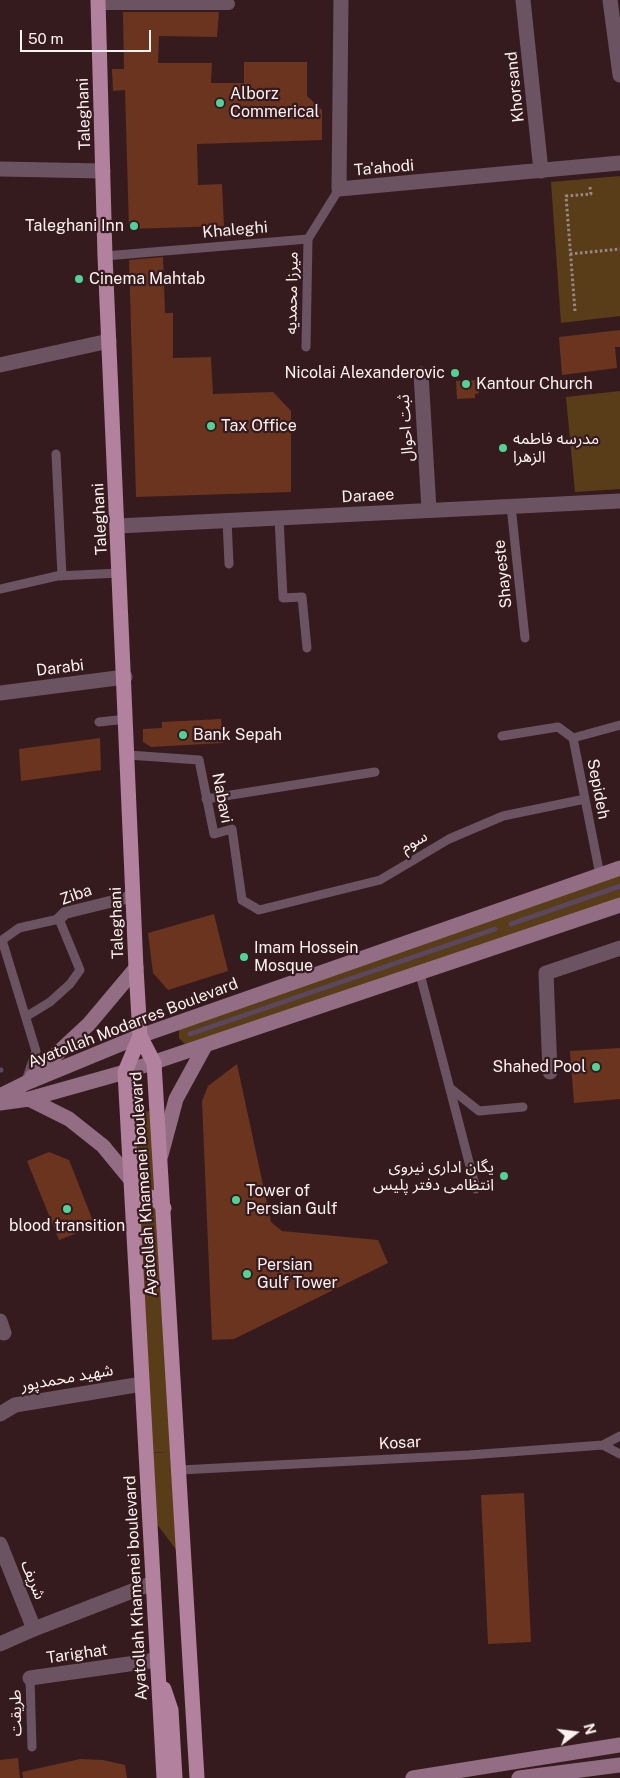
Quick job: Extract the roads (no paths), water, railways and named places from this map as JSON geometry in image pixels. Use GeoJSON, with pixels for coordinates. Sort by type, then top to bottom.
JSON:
{"type":"FeatureCollection","features":[{"type":"Feature","properties":{"kind":"main road","name":"Taleghani"},"geometry":{"type":"LineString","coordinates":[[98,2],[109,341],[140,1036]]}},
{"type":"Feature","properties":{"kind":"main road","name":"Ayatollah Modarres Boulevard"},"geometry":{"type":"LineString","coordinates":[[0,1096],[26,1083],[140,1036],[620,868]]}},
{"type":"Feature","properties":{"kind":"main road"},"geometry":{"type":"LineString","coordinates":[[0,1103],[29,1099],[126,1072],[620,905]]}},
{"type":"Feature","properties":{"kind":"main road"},"geometry":{"type":"LineString","coordinates":[[26,1083],[89,1024],[136,968]]}},
{"type":"Feature","properties":{"kind":"main road","name":"Ayatollah Khamenei boulevard"},"geometry":{"type":"LineString","coordinates":[[140,1036],[154,1063],[180,1470],[197,1778]]}},
{"type":"Feature","properties":{"kind":"main road","name":"Ayatollah Khamenei boulevard"},"geometry":{"type":"LineString","coordinates":[[140,1036],[126,1072],[164,1778]]}},
{"type":"Feature","properties":{"kind":"main road"},"geometry":{"type":"LineString","coordinates":[[160,1156],[176,1099],[205,1046]]}},
{"type":"Feature","properties":{"kind":"main road"},"geometry":{"type":"LineString","coordinates":[[29,1099],[69,1118],[103,1146],[131,1180]]}},
{"type":"Feature","properties":{"kind":"main road"},"geometry":{"type":"LineString","coordinates":[[134,1214],[143,1199],[149,1197],[155,1198],[164,1208]]}},
{"type":"Feature","properties":{"kind":"main road"},"geometry":{"type":"LineString","coordinates":[[158,1664],[171,1710],[175,1778]]}},
{"type":"Feature","properties":{"kind":"main road"},"geometry":{"type":"LineString","coordinates":[[412,1778],[620,1745]]}},
{"type":"Feature","properties":{"kind":"main road"},"geometry":{"type":"LineString","coordinates":[[519,1778],[620,1765]]}},
{"type":"Feature","properties":{"kind":"street","name":"Ta'ahodi"},"geometry":{"type":"LineString","coordinates":[[342,0],[339,189],[620,164]]}},
{"type":"Feature","properties":{"kind":"street","name":"Khorsand"},"geometry":{"type":"LineString","coordinates":[[523,0],[541,171]]}},
{"type":"Feature","properties":{"kind":"street"},"geometry":{"type":"LineString","coordinates":[[610,0],[620,75]]}},
{"type":"Feature","properties":{"kind":"street"},"geometry":{"type":"LineString","coordinates":[[98,2],[229,4]]}},
{"type":"Feature","properties":{"kind":"street"},"geometry":{"type":"LineString","coordinates":[[0,169],[103,171]]}},
{"type":"Feature","properties":{"kind":"street"},"geometry":{"type":"LineString","coordinates":[[0,365],[109,341]]}},
{"type":"Feature","properties":{"kind":"street","name":"ثبت احوال"},"geometry":{"type":"LineString","coordinates":[[421,374],[429,510]]}},
{"type":"Feature","properties":{"kind":"street","name":"Daraee"},"geometry":{"type":"LineString","coordinates":[[118,526],[620,500]]}},
{"type":"Feature","properties":{"kind":"street","name":"Darabi"},"geometry":{"type":"LineString","coordinates":[[0,693],[125,677]]}},
{"type":"Feature","properties":{"kind":"street","name":"Ziba"},"geometry":{"type":"LineString","coordinates":[[59,919],[65,913],[134,896]]}},
{"type":"Feature","properties":{"kind":"street"},"geometry":{"type":"LineString","coordinates":[[550,1072],[546,973],[620,948]]}},
{"type":"Feature","properties":{"kind":"street","name":"شهید محمدپور"},"geometry":{"type":"LineString","coordinates":[[0,1414],[15,1405],[142,1384]]}},
{"type":"Feature","properties":{"kind":"street","name":"شریف"},"geometry":{"type":"LineString","coordinates":[[0,1544],[34,1629]]}},
{"type":"Feature","properties":{"kind":"street"},"geometry":{"type":"LineString","coordinates":[[0,1644],[153,1583]]}},
{"type":"Feature","properties":{"kind":"street","name":"Tarighat"},"geometry":{"type":"LineString","coordinates":[[30,1678],[158,1664]]}},
{"type":"Feature","properties":{"kind":"lane"},"geometry":{"type":"LineString","coordinates":[[308,239],[339,189]]}},
{"type":"Feature","properties":{"kind":"lane","name":"Khaleghi"},"geometry":{"type":"LineString","coordinates":[[106,256],[308,239]]}},
{"type":"Feature","properties":{"kind":"lane","name":"میرزا محمدیه"},"geometry":{"type":"LineString","coordinates":[[306,347],[308,239]]}},
{"type":"Feature","properties":{"kind":"lane"},"geometry":{"type":"LineString","coordinates":[[56,454],[62,576]]}},
{"type":"Feature","properties":{"kind":"lane","name":"Shayeste"},"geometry":{"type":"LineString","coordinates":[[511,506],[525,638]]}},
{"type":"Feature","properties":{"kind":"lane"},"geometry":{"type":"LineString","coordinates":[[279,518],[283,598],[302,597],[307,648]]}},
{"type":"Feature","properties":{"kind":"lane"},"geometry":{"type":"LineString","coordinates":[[227,520],[229,564]]}},
{"type":"Feature","properties":{"kind":"lane"},"geometry":{"type":"LineString","coordinates":[[0,589],[62,576],[120,573]]}},
{"type":"Feature","properties":{"kind":"lane"},"geometry":{"type":"LineString","coordinates":[[100,722],[127,718]]}},
{"type":"Feature","properties":{"kind":"lane"},"geometry":{"type":"LineString","coordinates":[[502,736],[558,727],[573,738],[620,725]]}},
{"type":"Feature","properties":{"kind":"lane","name":"Sepideh"},"geometry":{"type":"LineString","coordinates":[[573,738],[600,875]]}},
{"type":"Feature","properties":{"kind":"lane","name":"Nabavi"},"geometry":{"type":"LineString","coordinates":[[128,755],[199,760],[214,834],[232,829],[242,900],[259,910]]}},
{"type":"Feature","properties":{"kind":"lane"},"geometry":{"type":"LineString","coordinates":[[206,799],[375,772]]}},
{"type":"Feature","properties":{"kind":"lane","name":"سوم"},"geometry":{"type":"LineString","coordinates":[[259,910],[380,880],[449,839],[503,816],[585,799]]}},
{"type":"Feature","properties":{"kind":"lane"},"geometry":{"type":"LineString","coordinates":[[27,1016],[50,1002],[70,984],[80,970],[59,919],[20,928],[2,940],[36,1050],[39,1054],[59,1052]]}},
{"type":"Feature","properties":{"kind":"lane"},"geometry":{"type":"LineString","coordinates":[[420,974],[476,1189]]}},
{"type":"Feature","properties":{"kind":"lane"},"geometry":{"type":"LineString","coordinates":[[26,1083],[36,1050]]}},
{"type":"Feature","properties":{"kind":"lane"},"geometry":{"type":"LineString","coordinates":[[450,1088],[479,1111],[523,1107]]}},
{"type":"Feature","properties":{"kind":"lane","name":"Kosar"},"geometry":{"type":"LineString","coordinates":[[180,1470],[603,1446],[620,1436]]}},
{"type":"Feature","properties":{"kind":"lane"},"geometry":{"type":"LineString","coordinates":[[603,1446],[620,1454]]}},
{"type":"Feature","properties":{"kind":"lane","name":"طریقت"},"geometry":{"type":"LineString","coordinates":[[30,1678],[32,1748]]}},
{"type":"Feature","properties":{"kind":"waterway"},"geometry":{"type":"LineString","coordinates":[[511,924],[620,886]]}},
{"type":"Feature","properties":{"kind":"waterway"},"geometry":{"type":"LineString","coordinates":[[190,1034],[495,929]]}},
{"type":"Feature","properties":{"kind":"place","name":"Alborz Commerical"},"geometry":{"type":"Point","coordinates":[220,103]}},
{"type":"Feature","properties":{"kind":"place","name":"Taleghani Inn"},"geometry":{"type":"Point","coordinates":[134,226]}},
{"type":"Feature","properties":{"kind":"place","name":"Cinema Mahtab"},"geometry":{"type":"Point","coordinates":[79,279]}},
{"type":"Feature","properties":{"kind":"place","name":"Nicolai Alexanderovic"},"geometry":{"type":"Point","coordinates":[455,373]}},
{"type":"Feature","properties":{"kind":"place","name":"Kantour Church"},"geometry":{"type":"Point","coordinates":[466,384]}},
{"type":"Feature","properties":{"kind":"place","name":"Tax Office"},"geometry":{"type":"Point","coordinates":[211,426]}},
{"type":"Feature","properties":{"kind":"place","name":"مدرسه فاطمه الزهرا"},"geometry":{"type":"Point","coordinates":[503,448]}},
{"type":"Feature","properties":{"kind":"place","name":"Bank Sepah"},"geometry":{"type":"Point","coordinates":[183,735]}},
{"type":"Feature","properties":{"kind":"place","name":"Imam Hossein Mosque"},"geometry":{"type":"Point","coordinates":[244,957]}},
{"type":"Feature","properties":{"kind":"place","name":"Shahed Pool"},"geometry":{"type":"Point","coordinates":[596,1067]}},
{"type":"Feature","properties":{"kind":"place","name":"یگان اداری نیروی انتظامی دفتر پلیس"},"geometry":{"type":"Point","coordinates":[504,1176]}},
{"type":"Feature","properties":{"kind":"place","name":"Tower of Persian Gulf"},"geometry":{"type":"Point","coordinates":[236,1200]}},
{"type":"Feature","properties":{"kind":"place","name":"blood transition"},"geometry":{"type":"Point","coordinates":[67,1209]}},
{"type":"Feature","properties":{"kind":"place","name":"Persian Gulf Tower"},"geometry":{"type":"Point","coordinates":[247,1274]}}]}
